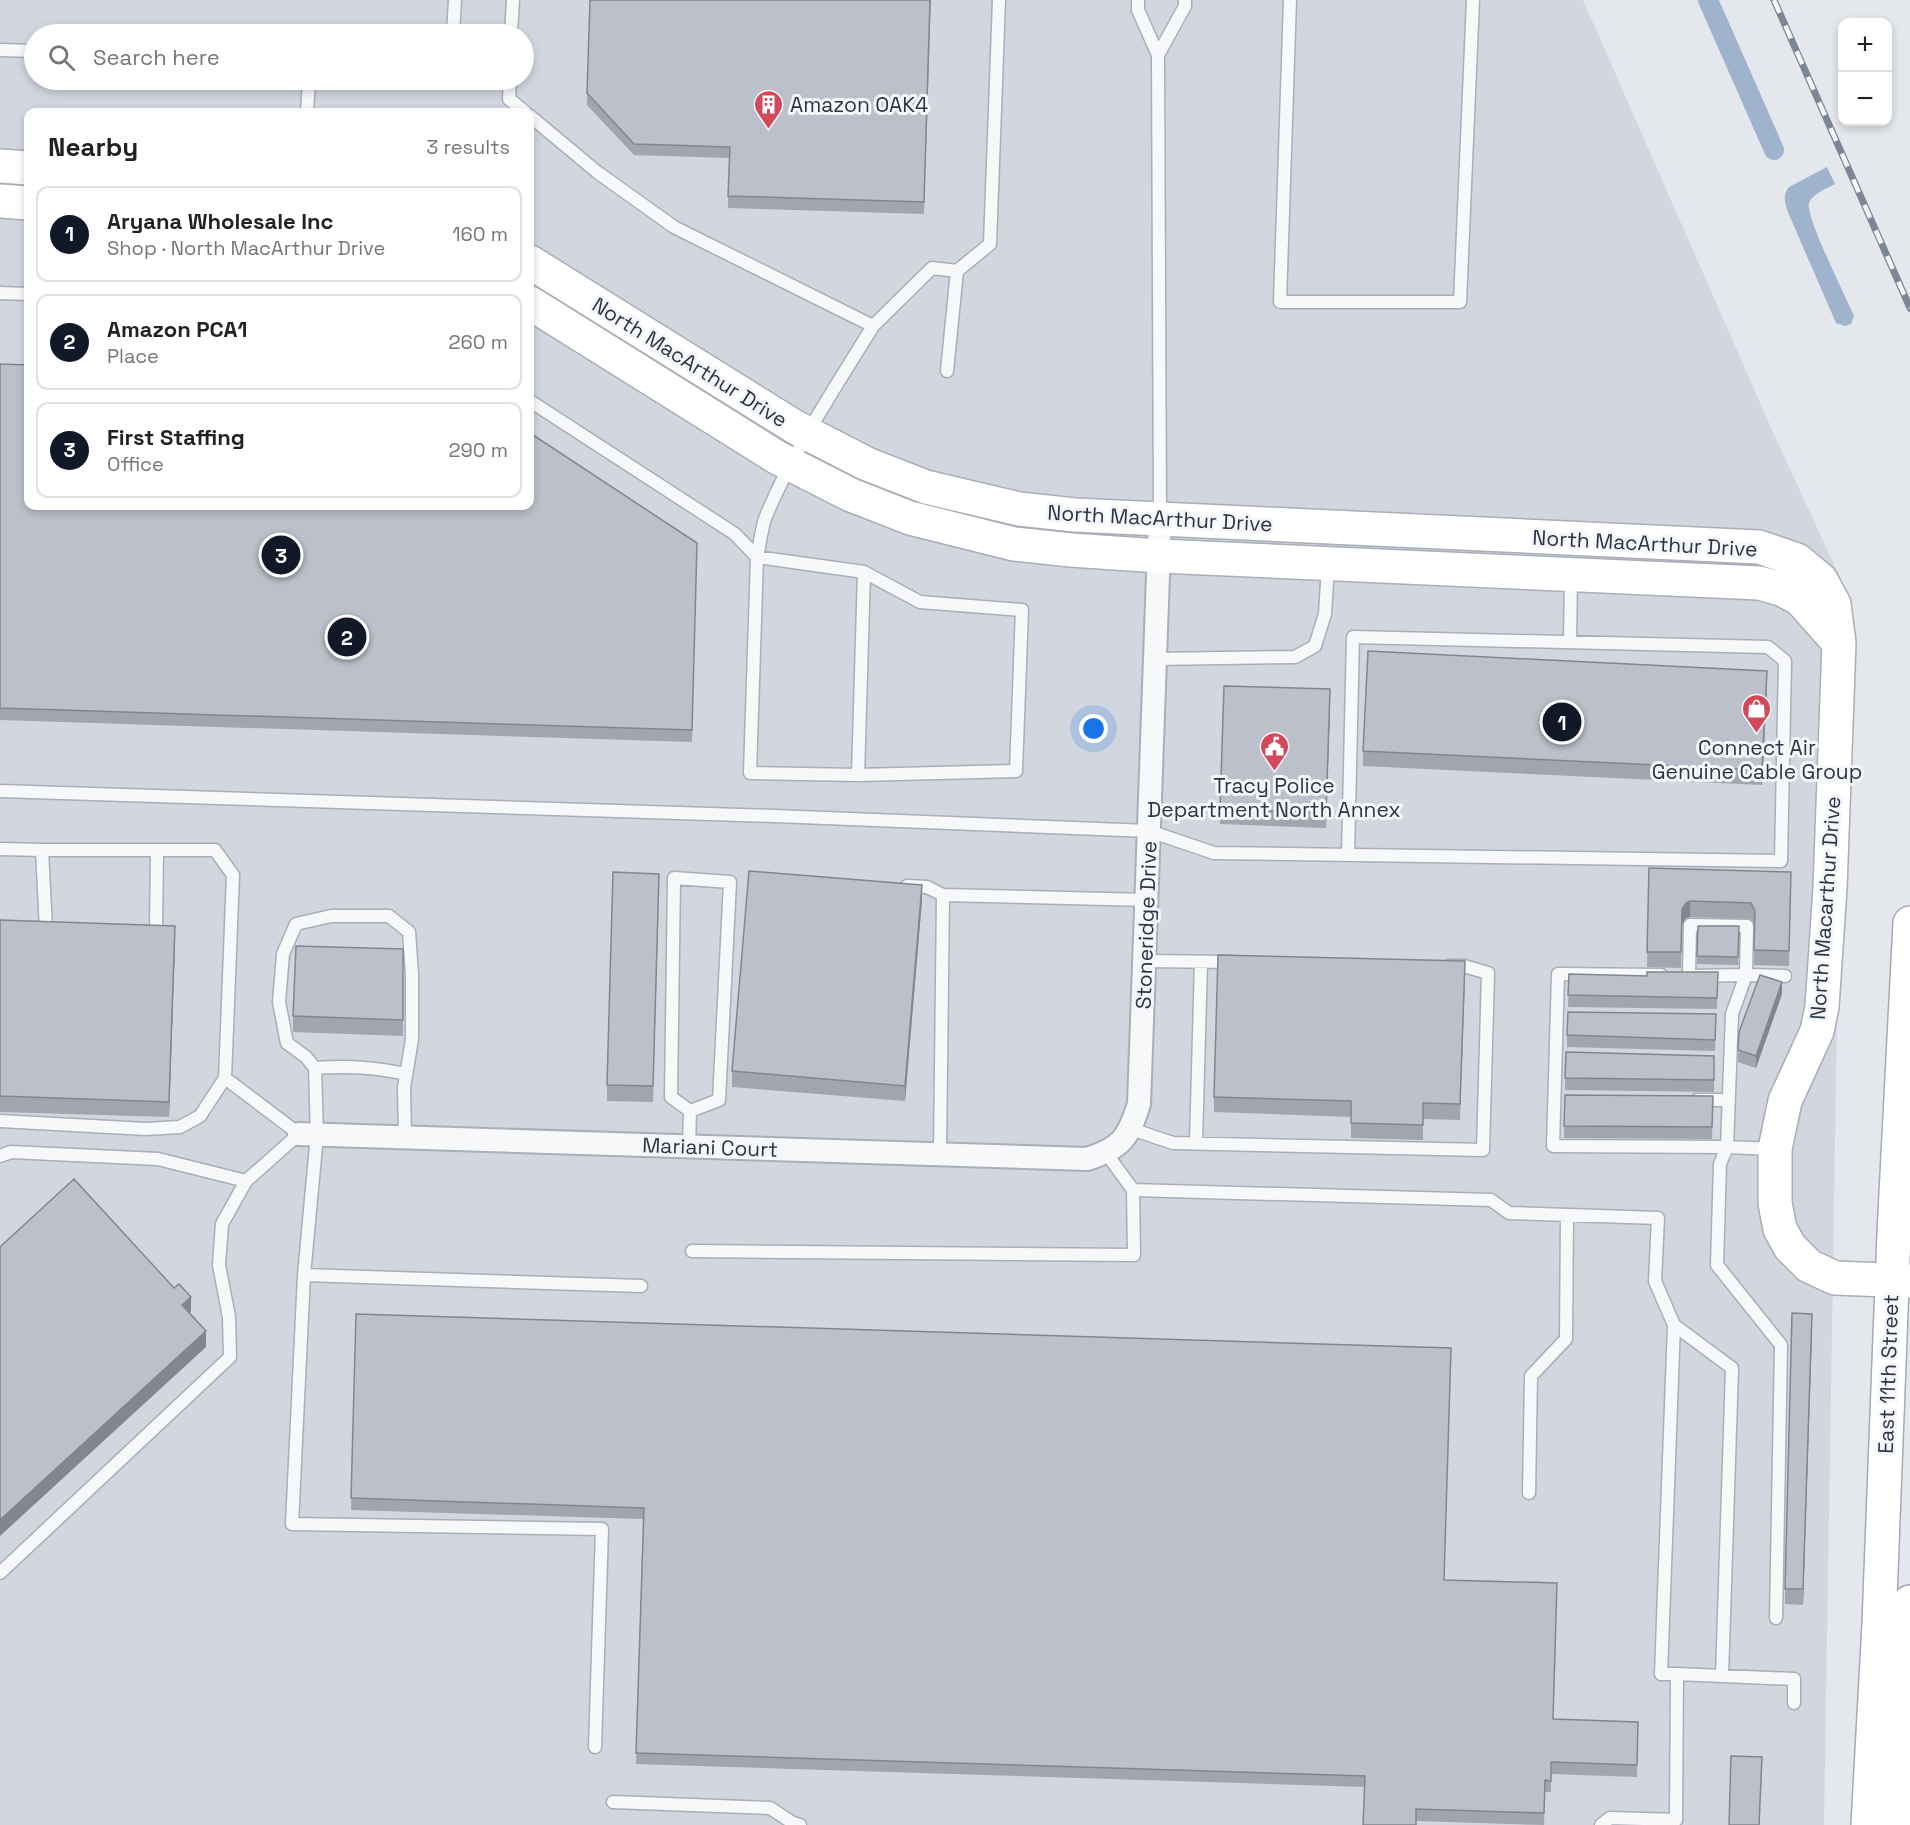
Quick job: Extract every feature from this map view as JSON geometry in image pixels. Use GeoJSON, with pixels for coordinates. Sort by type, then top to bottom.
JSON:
{"type":"FeatureCollection","features":[{"type":"Feature","properties":{"kind":"main road"},"geometry":{"type":"LineString","coordinates":[[0,166],[24,168]]}},
{"type":"Feature","properties":{"kind":"main road"},"geometry":{"type":"LineString","coordinates":[[0,201],[24,203]]}},
{"type":"Feature","properties":{"kind":"main road","name":"North MacArthur Drive"},"geometry":{"type":"LineString","coordinates":[[534,264],[808,433],[867,464],[938,489],[1019,509],[1075,515],[1759,547],[1797,560],[1821,580],[1834,604],[1839,643]]}},
{"type":"Feature","properties":{"kind":"main road","name":"North MacArthur Drive"},"geometry":{"type":"LineString","coordinates":[[534,305],[792,465],[851,495],[910,518],[1014,543],[1071,550],[1760,584],[1781,589],[1800,599],[1839,643]]}},
{"type":"Feature","properties":{"kind":"main road","name":"North Macarthur Drive"},"geometry":{"type":"LineString","coordinates":[[1839,643],[1830,888],[1822,1007],[1817,1031],[1785,1101],[1776,1149],[1775,1203],[1780,1229],[1790,1247],[1809,1266],[1835,1278],[1901,1281]]}},
{"type":"Feature","properties":{"kind":"main road","name":"East 11th Street"},"geometry":{"type":"LineString","coordinates":[[1868,1825],[1901,1281],[1910,923]]}},
{"type":"Feature","properties":{"kind":"main road"},"geometry":{"type":"LineString","coordinates":[[1901,1825],[1906,1766],[1910,1602]]}},
{"type":"Feature","properties":{"kind":"street","name":"Stoneridge Drive"},"geometry":{"type":"LineString","coordinates":[[1118,1142],[1139,1104],[1160,519]]}},
{"type":"Feature","properties":{"kind":"street","name":"Mariani Court"},"geometry":{"type":"LineString","coordinates":[[308,1135],[1087,1159],[1118,1142]]}},
{"type":"Feature","properties":{"kind":"lane"},"geometry":{"type":"LineString","coordinates":[[453,24],[454,0]]}},
{"type":"Feature","properties":{"kind":"lane"},"geometry":{"type":"LineString","coordinates":[[512,24],[513,0]]}},
{"type":"Feature","properties":{"kind":"lane"},"geometry":{"type":"LineString","coordinates":[[947,371],[957,271],[990,244],[999,0]]}},
{"type":"Feature","properties":{"kind":"lane"},"geometry":{"type":"LineString","coordinates":[[1138,0],[1138,10],[1158,55],[1160,519]]}},
{"type":"Feature","properties":{"kind":"lane"},"geometry":{"type":"LineString","coordinates":[[1158,55],[1185,6],[1185,0]]}},
{"type":"Feature","properties":{"kind":"lane"},"geometry":{"type":"LineString","coordinates":[[1290,0],[1280,302],[1460,302],[1473,0]]}},
{"type":"Feature","properties":{"kind":"lane"},"geometry":{"type":"LineString","coordinates":[[0,50],[24,51]]}},
{"type":"Feature","properties":{"kind":"lane"},"geometry":{"type":"LineString","coordinates":[[307,108],[308,90]]}},
{"type":"Feature","properties":{"kind":"lane"},"geometry":{"type":"LineString","coordinates":[[509,90],[509,99],[520,108]]}},
{"type":"Feature","properties":{"kind":"lane"},"geometry":{"type":"LineString","coordinates":[[534,119],[597,172],[674,227],[873,327]]}},
{"type":"Feature","properties":{"kind":"lane"},"geometry":{"type":"LineString","coordinates":[[534,404],[735,534],[757,557],[864,572],[920,602],[1022,610],[1016,771],[858,776],[750,773],[757,557],[765,518],[808,433],[873,327],[932,268],[957,271]]}},
{"type":"Feature","properties":{"kind":"lane"},"geometry":{"type":"LineString","coordinates":[[0,293],[24,294]]}},
{"type":"Feature","properties":{"kind":"lane"},"geometry":{"type":"LineString","coordinates":[[1155,658],[1295,657],[1315,646],[1325,614],[1328,563]]}},
{"type":"Feature","properties":{"kind":"lane"},"geometry":{"type":"LineString","coordinates":[[858,776],[864,572]]}},
{"type":"Feature","properties":{"kind":"lane"},"geometry":{"type":"LineString","coordinates":[[1570,642],[1571,574]]}},
{"type":"Feature","properties":{"kind":"lane"},"geometry":{"type":"LineString","coordinates":[[0,791],[1149,831],[1214,853],[1348,855],[1781,861],[1785,661],[1768,647],[1353,637],[1348,855]]}},
{"type":"Feature","properties":{"kind":"lane"},"geometry":{"type":"LineString","coordinates":[[0,849],[216,850],[233,875],[225,1078],[200,1116],[180,1127],[146,1129],[0,1121]]}},
{"type":"Feature","properties":{"kind":"lane"},"geometry":{"type":"LineString","coordinates":[[42,850],[46,929]]}},
{"type":"Feature","properties":{"kind":"lane"},"geometry":{"type":"LineString","coordinates":[[156,928],[157,850]]}},
{"type":"Feature","properties":{"kind":"lane"},"geometry":{"type":"LineString","coordinates":[[674,878],[730,882],[720,1100],[690,1111],[671,1097],[674,878]]}},
{"type":"Feature","properties":{"kind":"lane"},"geometry":{"type":"LineString","coordinates":[[892,885],[927,887],[943,895],[1147,900]]}},
{"type":"Feature","properties":{"kind":"lane"},"geometry":{"type":"LineString","coordinates":[[940,1154],[943,895]]}},
{"type":"Feature","properties":{"kind":"lane"},"geometry":{"type":"LineString","coordinates":[[405,1137],[404,1088],[412,1040],[412,974],[409,932],[389,916],[331,916],[296,924],[283,954],[279,1002],[287,1043],[306,1057],[315,1068],[308,1135],[292,1524],[602,1529],[595,1747]]}},
{"type":"Feature","properties":{"kind":"lane"},"geometry":{"type":"LineString","coordinates":[[1689,976],[1690,925],[1747,926],[1746,975],[1726,1018],[1724,1060],[1729,1100],[1727,1147],[1720,1164],[1717,1265],[1781,1345],[1776,1618]]}},
{"type":"Feature","properties":{"kind":"lane"},"geometry":{"type":"LineString","coordinates":[[1144,961],[1249,963]]}},
{"type":"Feature","properties":{"kind":"lane"},"geometry":{"type":"LineString","coordinates":[[1196,1143],[1201,962]]}},
{"type":"Feature","properties":{"kind":"lane"},"geometry":{"type":"LineString","coordinates":[[692,1251],[1134,1255],[1133,1190],[1118,1142],[1482,1150],[1488,973],[1464,966],[1440,966]]}},
{"type":"Feature","properties":{"kind":"lane"},"geometry":{"type":"LineString","coordinates":[[1776,1149],[1553,1146],[1560,1098],[1563,1015],[1558,974],[1785,976]]}},
{"type":"Feature","properties":{"kind":"lane"},"geometry":{"type":"LineString","coordinates":[[315,1068],[349,1066],[380,1068],[406,1074]]}},
{"type":"Feature","properties":{"kind":"lane"},"geometry":{"type":"LineString","coordinates":[[225,1078],[308,1135]]}},
{"type":"Feature","properties":{"kind":"lane"},"geometry":{"type":"LineString","coordinates":[[1682,1100],[1729,1100]]}},
{"type":"Feature","properties":{"kind":"lane"},"geometry":{"type":"LineString","coordinates":[[689,1146],[690,1111]]}},
{"type":"Feature","properties":{"kind":"lane"},"geometry":{"type":"LineString","coordinates":[[0,1573],[230,1357],[229,1317],[219,1265],[222,1224],[246,1181],[308,1135]]}},
{"type":"Feature","properties":{"kind":"lane"},"geometry":{"type":"LineString","coordinates":[[0,1156],[11,1152],[158,1159],[246,1181]]}},
{"type":"Feature","properties":{"kind":"lane"},"geometry":{"type":"LineString","coordinates":[[1133,1190],[1491,1200],[1509,1214],[1658,1218],[1655,1281],[1674,1325],[1661,1674],[1794,1679],[1794,1703]]}},
{"type":"Feature","properties":{"kind":"lane"},"geometry":{"type":"LineString","coordinates":[[1529,1493],[1531,1376],[1566,1339],[1566,1215]]}},
{"type":"Feature","properties":{"kind":"lane"},"geometry":{"type":"LineString","coordinates":[[304,1275],[641,1286]]}},
{"type":"Feature","properties":{"kind":"lane"},"geometry":{"type":"LineString","coordinates":[[1674,1325],[1732,1368],[1722,1676]]}},
{"type":"Feature","properties":{"kind":"lane"},"geometry":{"type":"LineString","coordinates":[[1601,1825],[1610,1818],[1676,1820],[1677,1674]]}},
{"type":"Feature","properties":{"kind":"lane"},"geometry":{"type":"LineString","coordinates":[[613,1802],[771,1808],[793,1823],[800,1825]]}},
{"type":"Feature","properties":{"kind":"shaded area"},"geometry":{"type":"Polygon","coordinates":[[[0,0],[1583,0],[1776,439],[1844,586],[1824,1825],[0,1825],[0,0]]]}},
{"type":"Feature","properties":{"kind":"water"},"geometry":{"type":"Polygon","coordinates":[[[1827,167],[1835,184],[1813,197],[1809,203],[1809,211],[1854,316],[1851,324],[1845,326],[1836,323],[1785,202],[1785,194],[1789,187],[1827,167]]]}},
{"type":"Feature","properties":{"kind":"building","name":"Amazon OAK4"},"geometry":{"type":"Polygon","coordinates":[[[590,0],[930,0],[924,202],[728,196],[730,147],[634,144],[587,93],[590,0]]]}},
{"type":"Feature","properties":{"kind":"building"},"geometry":{"type":"Polygon","coordinates":[[[0,364],[24,365],[24,510],[534,510],[534,436],[697,543],[692,730],[0,708],[0,364]]]}},
{"type":"Feature","properties":{"kind":"building"},"geometry":{"type":"Polygon","coordinates":[[[1368,651],[1767,671],[1762,770],[1363,751],[1368,651]]]}},
{"type":"Feature","properties":{"kind":"building"},"geometry":{"type":"Polygon","coordinates":[[[1224,686],[1330,689],[1326,813],[1220,809],[1224,686]]]}},
{"type":"Feature","properties":{"kind":"building"},"geometry":{"type":"Polygon","coordinates":[[[1649,868],[1791,872],[1789,951],[1754,950],[1755,911],[1751,903],[1690,901],[1682,909],[1681,952],[1647,952],[1649,868]]]}},
{"type":"Feature","properties":{"kind":"building"},"geometry":{"type":"Polygon","coordinates":[[[749,871],[922,885],[905,1086],[732,1071],[749,871]]]}},
{"type":"Feature","properties":{"kind":"building"},"geometry":{"type":"Polygon","coordinates":[[[613,872],[659,874],[653,1086],[607,1085],[613,872]]]}},
{"type":"Feature","properties":{"kind":"building"},"geometry":{"type":"Polygon","coordinates":[[[0,920],[175,926],[169,1102],[0,1096],[0,920]]]}},
{"type":"Feature","properties":{"kind":"building"},"geometry":{"type":"Polygon","coordinates":[[[1698,926],[1739,926],[1738,957],[1697,956],[1698,926]]]}},
{"type":"Feature","properties":{"kind":"building"},"geometry":{"type":"Polygon","coordinates":[[[296,946],[403,949],[403,1020],[293,1016],[296,946]]]}},
{"type":"Feature","properties":{"kind":"building"},"geometry":{"type":"Polygon","coordinates":[[[1218,955],[1465,961],[1460,1104],[1423,1103],[1423,1125],[1351,1123],[1351,1101],[1214,1097],[1218,955]]]}},
{"type":"Feature","properties":{"kind":"building"},"geometry":{"type":"Polygon","coordinates":[[[1647,972],[1718,972],[1717,998],[1568,995],[1569,974],[1647,976],[1647,972]]]}},
{"type":"Feature","properties":{"kind":"building"},"geometry":{"type":"Polygon","coordinates":[[[1760,975],[1782,982],[1756,1056],[1738,1050],[1739,1032],[1760,975]]]}},
{"type":"Feature","properties":{"kind":"building"},"geometry":{"type":"Polygon","coordinates":[[[1568,1012],[1716,1014],[1715,1040],[1567,1035],[1568,1012]]]}},
{"type":"Feature","properties":{"kind":"building"},"geometry":{"type":"Polygon","coordinates":[[[1566,1052],[1714,1056],[1714,1080],[1565,1078],[1566,1052]]]}},
{"type":"Feature","properties":{"kind":"building"},"geometry":{"type":"Polygon","coordinates":[[[1565,1095],[1713,1096],[1712,1127],[1564,1126],[1565,1095]]]}},
{"type":"Feature","properties":{"kind":"building"},"geometry":{"type":"Polygon","coordinates":[[[74,1179],[174,1288],[179,1284],[191,1297],[182,1305],[206,1331],[0,1520],[0,1247],[74,1179]]]}},
{"type":"Feature","properties":{"kind":"building"},"geometry":{"type":"Polygon","coordinates":[[[1792,1313],[1812,1314],[1803,1589],[1785,1589],[1792,1313]]]}},
{"type":"Feature","properties":{"kind":"building"},"geometry":{"type":"Polygon","coordinates":[[[356,1314],[1451,1348],[1444,1580],[1557,1583],[1553,1719],[1638,1722],[1637,1765],[1551,1762],[1551,1781],[1545,1780],[1544,1813],[1416,1809],[1416,1825],[1363,1825],[1365,1776],[636,1753],[644,1508],[351,1498],[356,1314]]]}},
{"type":"Feature","properties":{"kind":"building"},"geometry":{"type":"Polygon","coordinates":[[[1731,1756],[1762,1757],[1759,1825],[1729,1825],[1731,1756]]]}},
{"type":"Feature","properties":{"kind":"waterway"},"geometry":{"type":"LineString","coordinates":[[1708,0],[1774,150]]}},
{"type":"Feature","properties":{"kind":"railway"},"geometry":{"type":"LineString","coordinates":[[1774,0],[1910,308]]}},
{"type":"Feature","properties":{"kind":"place","name":"Amazon OAK4"},"geometry":{"type":"Point","coordinates":[769,130]}},
{"type":"Feature","properties":{"kind":"place","name":"First Staffing"},"geometry":{"type":"Point","coordinates":[281,555]}},
{"type":"Feature","properties":{"kind":"place","name":"Amazon PCA1"},"geometry":{"type":"Point","coordinates":[347,637]}},
{"type":"Feature","properties":{"kind":"place","name":"Aryana Wholesale Inc"},"geometry":{"type":"Point","coordinates":[1562,722]}},
{"type":"Feature","properties":{"kind":"place","name":"Connect Air Genuine Cable Group"},"geometry":{"type":"Point","coordinates":[1757,734]}},
{"type":"Feature","properties":{"kind":"place","name":"Tracy Police Department North Annex"},"geometry":{"type":"Point","coordinates":[1274,772]}}]}
